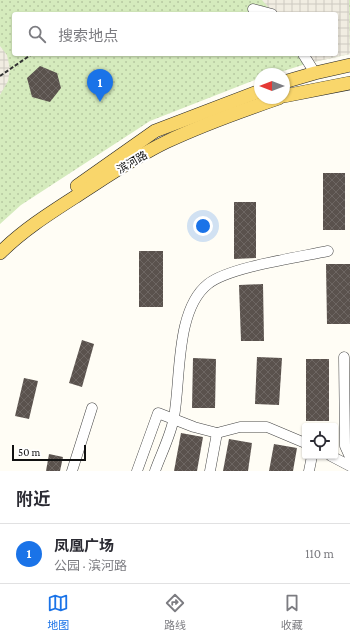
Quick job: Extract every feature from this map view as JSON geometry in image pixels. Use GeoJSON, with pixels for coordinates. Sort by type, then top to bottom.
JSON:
{"type":"FeatureCollection","features":[{"type":"Feature","properties":{"kind":"main road"},"geometry":{"type":"LineString","coordinates":[[290,80],[350,65]]}},
{"type":"Feature","properties":{"kind":"main road"},"geometry":{"type":"LineString","coordinates":[[290,95],[350,83]]}},
{"type":"Feature","properties":{"kind":"main road","name":"滨河路"},"geometry":{"type":"LineString","coordinates":[[0,243],[38,213],[155,131],[254,93]]}},
{"type":"Feature","properties":{"kind":"main road","name":"滨河路"},"geometry":{"type":"LineString","coordinates":[[0,253],[11,242],[44,216],[122,167],[160,146],[238,112],[261,104]]}},
{"type":"Feature","properties":{"kind":"street"},"geometry":{"type":"LineString","coordinates":[[253,9],[264,12]]}},
{"type":"Feature","properties":{"kind":"street"},"geometry":{"type":"LineString","coordinates":[[304,56],[315,73]]}},
{"type":"Feature","properties":{"kind":"street"},"geometry":{"type":"LineString","coordinates":[[155,471],[174,418],[184,327],[195,299],[208,284],[233,272],[328,251]]}},
{"type":"Feature","properties":{"kind":"street"},"geometry":{"type":"LineString","coordinates":[[344,357],[345,446],[350,457]]}},
{"type":"Feature","properties":{"kind":"street"},"geometry":{"type":"LineString","coordinates":[[72,471],[92,408]]}},
{"type":"Feature","properties":{"kind":"street"},"geometry":{"type":"LineString","coordinates":[[137,471],[158,412],[194,427],[217,433],[240,427],[267,427],[302,442]]}},
{"type":"Feature","properties":{"kind":"street"},"geometry":{"type":"LineString","coordinates":[[210,471],[217,433]]}},
{"type":"Feature","properties":{"kind":"street"},"geometry":{"type":"LineString","coordinates":[[309,471],[311,459]]}},
{"type":"Feature","properties":{"kind":"street"},"geometry":{"type":"LineString","coordinates":[[337,459],[350,466]]}},
{"type":"Feature","properties":{"kind":"path"},"geometry":{"type":"LineString","coordinates":[[0,76],[29,56]]}},
{"type":"Feature","properties":{"kind":"green space"},"geometry":{"type":"Polygon","coordinates":[[[0,0],[350,0],[350,54],[290,69],[254,68],[254,80],[150,121],[21,205],[0,224],[0,0]]]}},
{"type":"Feature","properties":{"kind":"shaded area"},"geometry":{"type":"Polygon","coordinates":[[[262,0],[349,0],[350,54],[309,63],[304,56],[338,56],[338,12],[272,12],[262,0]]]}},
{"type":"Feature","properties":{"kind":"shaded area"},"geometry":{"type":"Polygon","coordinates":[[[0,46],[7,55],[10,69],[8,81],[0,95],[0,46]]]}},
{"type":"Feature","properties":{"kind":"building"},"geometry":{"type":"Polygon","coordinates":[[[40,66],[57,73],[61,88],[50,102],[32,97],[27,78],[40,66]]]}},
{"type":"Feature","properties":{"kind":"building"},"geometry":{"type":"Polygon","coordinates":[[[323,173],[345,173],[345,230],[323,230],[323,173]]]}},
{"type":"Feature","properties":{"kind":"building"},"geometry":{"type":"Polygon","coordinates":[[[234,202],[256,202],[256,258],[234,259],[234,202]]]}},
{"type":"Feature","properties":{"kind":"building"},"geometry":{"type":"Polygon","coordinates":[[[139,251],[163,251],[163,307],[139,307],[139,251]]]}},
{"type":"Feature","properties":{"kind":"building"},"geometry":{"type":"Polygon","coordinates":[[[326,264],[350,264],[350,324],[327,324],[326,264]]]}},
{"type":"Feature","properties":{"kind":"building"},"geometry":{"type":"Polygon","coordinates":[[[263,284],[264,341],[241,341],[239,285],[263,284]]]}},
{"type":"Feature","properties":{"kind":"building"},"geometry":{"type":"Polygon","coordinates":[[[82,340],[94,344],[82,387],[69,383],[82,340]]]}},
{"type":"Feature","properties":{"kind":"building"},"geometry":{"type":"Polygon","coordinates":[[[257,357],[282,358],[279,405],[255,404],[257,357]]]}},
{"type":"Feature","properties":{"kind":"building"},"geometry":{"type":"Polygon","coordinates":[[[193,358],[216,359],[215,408],[192,408],[193,358]]]}},
{"type":"Feature","properties":{"kind":"building"},"geometry":{"type":"Polygon","coordinates":[[[306,359],[329,359],[329,421],[306,421],[306,359]]]}},
{"type":"Feature","properties":{"kind":"building"},"geometry":{"type":"Polygon","coordinates":[[[24,378],[38,381],[29,419],[15,416],[24,378]]]}},
{"type":"Feature","properties":{"kind":"building"},"geometry":{"type":"Polygon","coordinates":[[[181,433],[203,437],[197,471],[174,471],[181,433]]]}},
{"type":"Feature","properties":{"kind":"building"},"geometry":{"type":"Polygon","coordinates":[[[229,439],[252,443],[248,471],[223,471],[229,439]]]}},
{"type":"Feature","properties":{"kind":"building"},"geometry":{"type":"Polygon","coordinates":[[[274,444],[297,448],[293,471],[269,471],[274,444]]]}},
{"type":"Feature","properties":{"kind":"building"},"geometry":{"type":"Polygon","coordinates":[[[49,454],[63,457],[60,471],[46,471],[49,454]]]}},
{"type":"Feature","properties":{"kind":"place","name":"凤凰广场"},"geometry":{"type":"Point","coordinates":[100,102]}}]}
